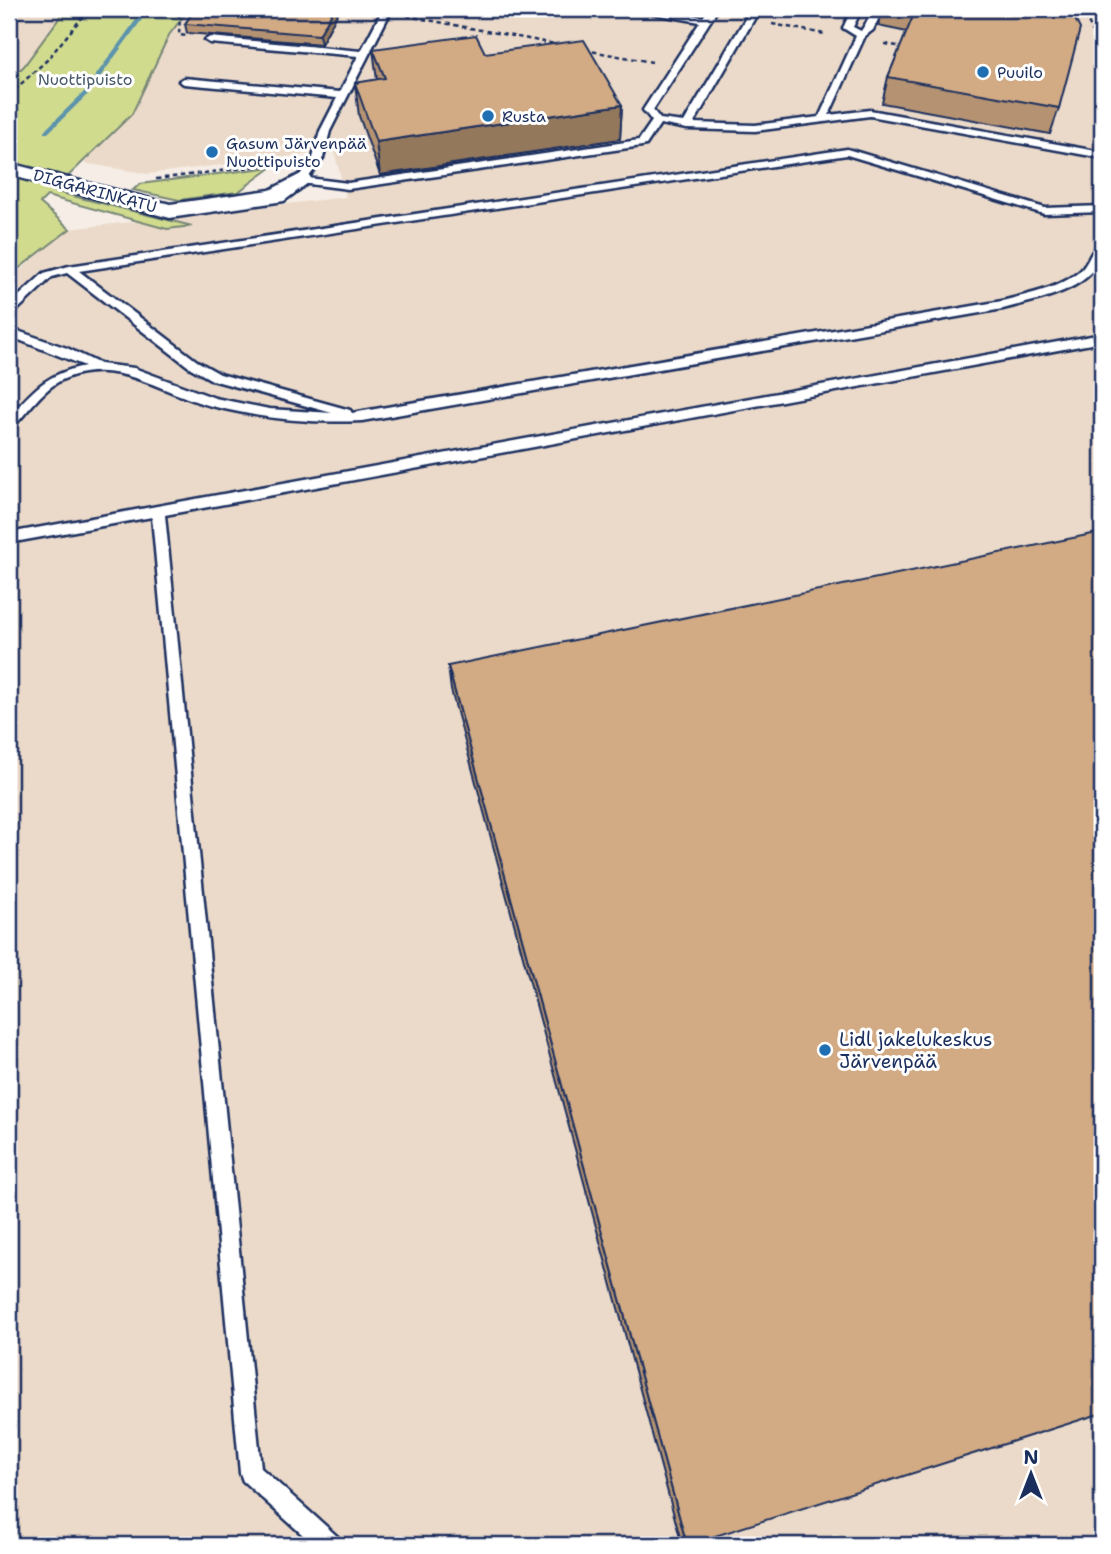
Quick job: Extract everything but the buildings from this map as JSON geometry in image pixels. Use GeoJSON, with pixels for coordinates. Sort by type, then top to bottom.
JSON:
{"type":"FeatureCollection","features":[{"type":"Feature","properties":{"kind":"street","name":"DIGGARINKATU"},"geometry":{"type":"LineString","coordinates":[[9,169],[170,211],[268,198],[301,180]]}},
{"type":"Feature","properties":{"kind":"lane"},"geometry":{"type":"LineString","coordinates":[[642,9],[706,20]]}},
{"type":"Feature","properties":{"kind":"lane"},"geometry":{"type":"LineString","coordinates":[[713,9],[648,110],[657,121],[687,126],[755,128],[870,113],[1102,155]]}},
{"type":"Feature","properties":{"kind":"lane"},"geometry":{"type":"LineString","coordinates":[[687,126],[755,9]]}},
{"type":"Feature","properties":{"kind":"lane"},"geometry":{"type":"LineString","coordinates":[[857,9],[848,28],[860,37]]}},
{"type":"Feature","properties":{"kind":"lane"},"geometry":{"type":"LineString","coordinates":[[823,118],[860,37],[869,30],[879,9]]}},
{"type":"Feature","properties":{"kind":"lane"},"geometry":{"type":"LineString","coordinates":[[301,180],[318,158],[325,131],[386,10]]}},
{"type":"Feature","properties":{"kind":"lane"},"geometry":{"type":"LineString","coordinates":[[210,40],[363,54]]}},
{"type":"Feature","properties":{"kind":"lane"},"geometry":{"type":"LineString","coordinates":[[184,80],[342,95]]}},
{"type":"Feature","properties":{"kind":"lane"},"geometry":{"type":"LineString","coordinates":[[301,180],[348,186],[642,143],[657,121]]}},
{"type":"Feature","properties":{"kind":"lane"},"geometry":{"type":"LineString","coordinates":[[9,311],[48,275],[69,268],[847,152],[1044,211],[1102,209]]}},
{"type":"Feature","properties":{"kind":"lane"},"geometry":{"type":"LineString","coordinates":[[9,332],[63,351],[95,366],[124,369],[154,378],[209,401],[290,418],[362,416],[1003,305],[1053,290],[1074,280],[1091,268],[1102,246]]}},
{"type":"Feature","properties":{"kind":"lane"},"geometry":{"type":"LineString","coordinates":[[69,268],[193,365],[216,377],[362,416]]}},
{"type":"Feature","properties":{"kind":"lane"},"geometry":{"type":"LineString","coordinates":[[9,538],[1102,338]]}},
{"type":"Feature","properties":{"kind":"lane"},"geometry":{"type":"LineString","coordinates":[[9,424],[55,378],[95,366]]}},
{"type":"Feature","properties":{"kind":"lane"},"geometry":{"type":"LineString","coordinates":[[158,511],[251,1473],[330,1545]]}},
{"type":"Feature","properties":{"kind":"path"},"geometry":{"type":"LineString","coordinates":[[9,95],[47,60],[89,9]]}},
{"type":"Feature","properties":{"kind":"path"},"geometry":{"type":"LineString","coordinates":[[1081,9],[1099,44],[1102,58]]}},
{"type":"Feature","properties":{"kind":"path"},"geometry":{"type":"LineString","coordinates":[[386,10],[570,47]]}},
{"type":"Feature","properties":{"kind":"path"},"geometry":{"type":"LineString","coordinates":[[748,20],[860,37],[905,47]]}},
{"type":"Feature","properties":{"kind":"path"},"geometry":{"type":"LineString","coordinates":[[583,49],[677,67]]}},
{"type":"Feature","properties":{"kind":"path"},"geometry":{"type":"LineString","coordinates":[[156,179],[318,158]]}},
{"type":"Feature","properties":{"kind":"shaded area"},"geometry":{"type":"Polygon","coordinates":[[[9,9],[66,9],[24,66],[9,80],[9,9]]]}},
{"type":"Feature","properties":{"kind":"shaded area"},"geometry":{"type":"Polygon","coordinates":[[[189,9],[1027,9],[1102,20],[1102,1545],[9,1545],[9,279],[70,229],[346,197],[334,151],[148,174],[84,163],[132,114],[169,35],[189,9]]]}},
{"type":"Feature","properties":{"kind":"green space","name":"Nuottipuisto"},"geometry":{"type":"Polygon","coordinates":[[[66,9],[189,9],[169,35],[132,114],[53,191],[192,226],[167,229],[47,196],[40,203],[70,229],[9,276],[9,80],[24,66],[66,9]]]}},
{"type":"Feature","properties":{"kind":"green space"},"geometry":{"type":"Polygon","coordinates":[[[272,167],[238,192],[179,200],[133,190],[140,184],[272,167]]]}},
{"type":"Feature","properties":{"kind":"waterway"},"geometry":{"type":"LineString","coordinates":[[46,132],[85,94],[140,18]]}},
{"type":"Feature","properties":{"kind":"place","name":"Puuilo"},"geometry":{"type":"Point","coordinates":[983,72]}},
{"type":"Feature","properties":{"kind":"place","name":"Rusta"},"geometry":{"type":"Point","coordinates":[488,116]}},
{"type":"Feature","properties":{"kind":"place","name":"Gasum Järvenpää Nuottipuisto"},"geometry":{"type":"Point","coordinates":[212,152]}},
{"type":"Feature","properties":{"kind":"place","name":"Lidl jakelukeskus Järvenpää"},"geometry":{"type":"Point","coordinates":[825,1050]}}]}
